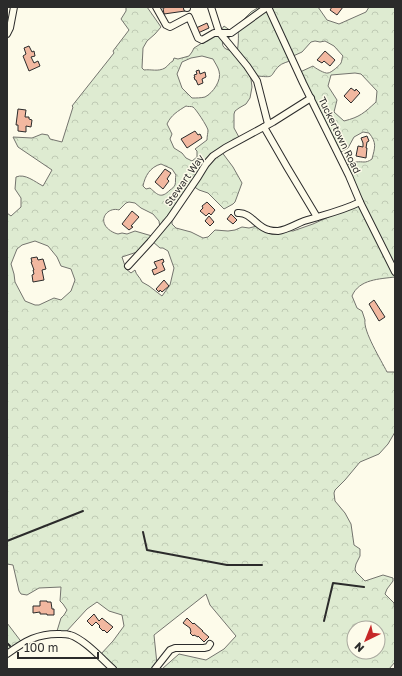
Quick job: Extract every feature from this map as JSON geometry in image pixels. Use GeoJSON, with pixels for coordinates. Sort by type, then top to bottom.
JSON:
{"type":"FeatureCollection","features":[{"type":"Feature","properties":{"kind":"street"},"geometry":{"type":"LineString","coordinates":[[7,34],[10,28],[14,7]]}},
{"type":"Feature","properties":{"kind":"street"},"geometry":{"type":"LineString","coordinates":[[156,7],[166,25],[170,27],[189,18],[198,38],[202,40],[214,33],[231,33],[268,7]]}},
{"type":"Feature","properties":{"kind":"street"},"geometry":{"type":"LineString","coordinates":[[211,7],[219,32],[247,66],[257,81],[266,125],[287,167],[317,217]]}},
{"type":"Feature","properties":{"kind":"street","name":"Tuckertown Road"},"geometry":{"type":"LineString","coordinates":[[268,7],[360,202],[395,272]]}},
{"type":"Feature","properties":{"kind":"street","name":"Stewart Way"},"geometry":{"type":"LineString","coordinates":[[128,266],[170,218],[213,156],[311,98]]}},
{"type":"Feature","properties":{"kind":"street"},"geometry":{"type":"LineString","coordinates":[[238,212],[242,212],[247,215],[262,228],[277,231],[339,211],[360,202]]}},
{"type":"Feature","properties":{"kind":"street"},"geometry":{"type":"LineString","coordinates":[[7,654],[21,643],[36,637],[54,634],[70,635],[80,640],[93,650],[113,669]]}},
{"type":"Feature","properties":{"kind":"street"},"geometry":{"type":"LineString","coordinates":[[155,669],[170,650],[175,648],[204,648],[208,647],[210,644]]}},
{"type":"Feature","properties":{"kind":"green space"},"geometry":{"type":"Polygon","coordinates":[[[126,7],[147,7],[161,27],[147,41],[143,48],[142,68],[144,70],[157,70],[165,68],[173,61],[174,58],[178,59],[189,56],[194,48],[202,43],[204,36],[219,33],[224,26],[231,31],[230,37],[223,39],[222,43],[224,47],[228,50],[237,52],[240,23],[251,12],[259,7],[318,7],[327,20],[339,24],[366,12],[369,7],[395,7],[395,277],[377,279],[365,283],[355,290],[352,296],[357,308],[362,311],[367,331],[387,372],[395,372],[395,432],[388,444],[379,454],[360,462],[334,493],[335,501],[345,513],[351,524],[354,545],[360,549],[360,556],[355,569],[356,572],[365,581],[383,575],[393,578],[393,581],[385,594],[394,603],[395,615],[395,662],[389,669],[162,669],[179,654],[206,660],[224,649],[236,636],[210,605],[206,594],[154,635],[157,664],[153,669],[114,669],[100,655],[124,626],[122,615],[109,611],[97,602],[87,609],[65,633],[57,631],[61,618],[67,610],[60,601],[61,587],[39,588],[27,595],[21,594],[13,565],[7,564],[7,213],[11,216],[21,207],[21,198],[15,189],[16,177],[26,177],[43,186],[52,170],[18,147],[13,137],[32,138],[42,134],[48,135],[50,139],[62,142],[73,107],[72,106],[114,53],[113,51],[129,30],[121,19],[126,11],[126,7]],[[325,41],[311,42],[302,52],[291,57],[292,60],[280,65],[272,76],[258,76],[251,68],[248,71],[252,87],[250,98],[246,104],[235,111],[234,114],[234,128],[240,139],[221,151],[233,167],[242,183],[235,202],[224,209],[208,193],[193,186],[172,219],[172,224],[176,228],[191,232],[203,238],[208,237],[215,230],[228,231],[242,227],[249,228],[257,226],[259,223],[271,228],[293,231],[313,224],[359,203],[344,167],[353,162],[370,161],[372,159],[374,142],[369,133],[363,132],[354,137],[348,148],[337,154],[298,73],[313,66],[322,72],[329,73],[340,64],[343,56],[334,46],[325,41]],[[202,56],[191,58],[182,62],[177,74],[182,88],[192,98],[205,97],[216,86],[220,75],[219,70],[213,59],[202,56]],[[361,74],[331,75],[328,86],[337,100],[334,112],[344,121],[362,114],[376,102],[377,91],[361,74]],[[186,106],[173,116],[167,124],[172,134],[170,139],[174,148],[192,161],[197,157],[197,151],[195,149],[207,140],[208,130],[193,107],[186,106]],[[161,164],[157,165],[147,175],[143,186],[146,189],[150,188],[155,193],[162,195],[175,185],[176,175],[172,169],[161,164]],[[126,203],[119,210],[116,209],[109,211],[104,218],[106,226],[114,233],[127,234],[135,231],[152,236],[160,228],[159,221],[153,214],[135,203],[126,203]],[[35,241],[22,245],[17,249],[11,264],[15,282],[25,301],[39,305],[54,298],[61,300],[71,291],[75,280],[71,269],[61,266],[57,257],[48,246],[35,241]],[[152,241],[143,250],[122,257],[126,269],[131,273],[135,270],[142,282],[162,296],[170,285],[174,268],[168,251],[160,248],[152,241]]]}},
{"type":"Feature","properties":{"kind":"green space"},"geometry":{"type":"Polygon","coordinates":[[[7,623],[23,644],[7,655],[7,623]]]}},
{"type":"Feature","properties":{"kind":"building"},"geometry":{"type":"Polygon","coordinates":[[[185,7],[185,11],[164,14],[163,8],[185,7]]]}},
{"type":"Feature","properties":{"kind":"building"},"geometry":{"type":"Polygon","coordinates":[[[332,7],[343,7],[337,15],[330,10],[332,7]]]}},
{"type":"Feature","properties":{"kind":"building"},"geometry":{"type":"Polygon","coordinates":[[[207,23],[209,28],[198,33],[196,28],[207,23]]]}},
{"type":"Feature","properties":{"kind":"building"},"geometry":{"type":"Polygon","coordinates":[[[29,46],[32,52],[34,51],[35,56],[31,57],[34,63],[38,61],[40,66],[29,71],[23,56],[26,54],[24,48],[29,46]]]}},
{"type":"Feature","properties":{"kind":"building"},"geometry":{"type":"Polygon","coordinates":[[[325,51],[335,60],[330,66],[324,61],[322,63],[317,60],[325,51]]]}},
{"type":"Feature","properties":{"kind":"building"},"geometry":{"type":"Polygon","coordinates":[[[199,70],[200,74],[205,72],[206,77],[202,79],[203,83],[198,85],[194,75],[197,74],[196,71],[199,70]]]}},
{"type":"Feature","properties":{"kind":"building"},"geometry":{"type":"Polygon","coordinates":[[[351,88],[355,91],[356,89],[360,93],[351,103],[344,96],[351,88]]]}},
{"type":"Feature","properties":{"kind":"building"},"geometry":{"type":"Polygon","coordinates":[[[18,109],[26,110],[25,117],[29,117],[29,119],[32,120],[31,127],[26,126],[26,132],[18,131],[18,125],[16,125],[18,109]]]}},
{"type":"Feature","properties":{"kind":"building"},"geometry":{"type":"Polygon","coordinates":[[[195,131],[198,135],[200,134],[202,138],[187,148],[181,139],[195,131]]]}},
{"type":"Feature","properties":{"kind":"building"},"geometry":{"type":"Polygon","coordinates":[[[367,136],[369,141],[367,142],[366,158],[356,156],[358,146],[363,147],[361,138],[367,136]]]}},
{"type":"Feature","properties":{"kind":"building"},"geometry":{"type":"Polygon","coordinates":[[[165,169],[171,173],[167,179],[169,181],[163,189],[155,182],[165,169]]]}},
{"type":"Feature","properties":{"kind":"building"},"geometry":{"type":"Polygon","coordinates":[[[207,202],[215,210],[211,215],[209,213],[206,216],[200,211],[203,208],[202,206],[207,202]]]}},
{"type":"Feature","properties":{"kind":"building"},"geometry":{"type":"Polygon","coordinates":[[[132,211],[139,217],[131,226],[133,227],[129,230],[122,224],[132,211]]]}},
{"type":"Feature","properties":{"kind":"building"},"geometry":{"type":"Polygon","coordinates":[[[231,214],[237,220],[233,224],[227,219],[231,214]]]}},
{"type":"Feature","properties":{"kind":"building"},"geometry":{"type":"Polygon","coordinates":[[[209,216],[214,222],[210,226],[205,221],[209,216]]]}},
{"type":"Feature","properties":{"kind":"building"},"geometry":{"type":"Polygon","coordinates":[[[37,257],[38,260],[43,259],[46,269],[42,270],[44,280],[33,282],[32,275],[34,274],[34,270],[31,258],[37,257]]]}},
{"type":"Feature","properties":{"kind":"building"},"geometry":{"type":"Polygon","coordinates":[[[163,259],[164,262],[162,263],[165,270],[154,275],[152,270],[157,268],[154,262],[163,259]]]}},
{"type":"Feature","properties":{"kind":"building"},"geometry":{"type":"Polygon","coordinates":[[[164,280],[169,286],[162,292],[160,290],[159,292],[156,289],[164,280]]]}},
{"type":"Feature","properties":{"kind":"building"},"geometry":{"type":"Polygon","coordinates":[[[374,300],[385,317],[379,321],[369,304],[374,300]]]}},
{"type":"Feature","properties":{"kind":"building"},"geometry":{"type":"Polygon","coordinates":[[[40,601],[51,602],[52,609],[54,609],[54,615],[40,614],[40,612],[33,613],[33,606],[40,606],[40,601]]]}},
{"type":"Feature","properties":{"kind":"building"},"geometry":{"type":"Polygon","coordinates":[[[94,614],[99,621],[102,618],[113,627],[107,633],[99,627],[100,626],[96,622],[92,626],[87,621],[94,614]]]}},
{"type":"Feature","properties":{"kind":"building"},"geometry":{"type":"Polygon","coordinates":[[[187,618],[209,637],[204,642],[198,636],[193,636],[190,633],[190,628],[183,623],[187,618]]]}},
{"type":"Feature","properties":{"kind":"wall"},"geometry":{"type":"LineString","coordinates":[[7,541],[83,511]]}},
{"type":"Feature","properties":{"kind":"wall"},"geometry":{"type":"LineString","coordinates":[[143,532],[147,550],[227,565],[262,565]]}},
{"type":"Feature","properties":{"kind":"wall"},"geometry":{"type":"LineString","coordinates":[[324,621],[333,583],[364,587]]}},
{"type":"Feature","properties":{"kind":"wall"},"geometry":{"type":"LineString","coordinates":[[7,643],[10,646]]}}]}
